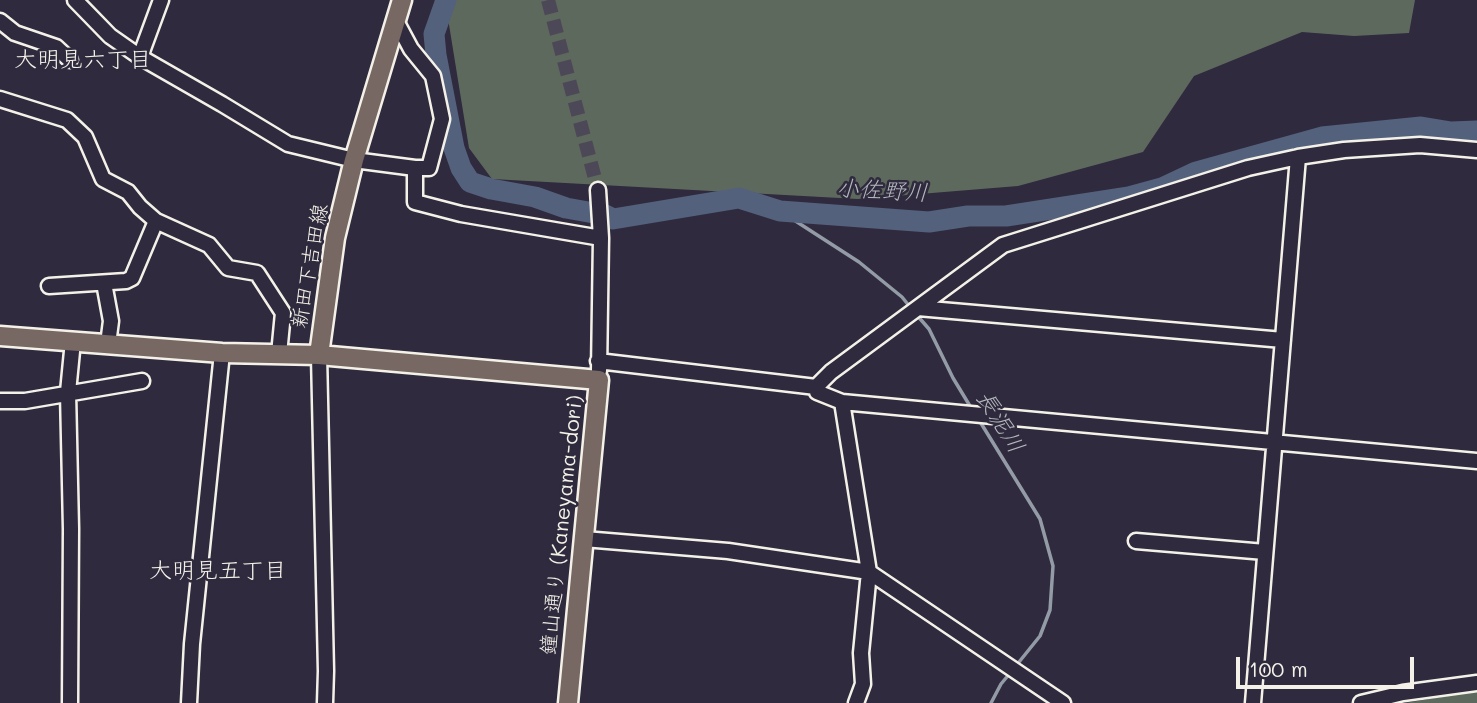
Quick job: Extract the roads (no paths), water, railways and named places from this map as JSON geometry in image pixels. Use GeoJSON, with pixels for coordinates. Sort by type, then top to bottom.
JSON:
{"type":"FeatureCollection","features":[{"type":"Feature","properties":{"kind":"main road","name":"新田下吉田線"},"geometry":{"type":"LineString","coordinates":[[0,336],[222,353],[318,355],[335,238],[354,160],[402,0]]}},
{"type":"Feature","properties":{"kind":"main road","name":"鐘山通り (Kaneyama-dori)"},"geometry":{"type":"LineString","coordinates":[[318,355],[599,380],[568,703]]}},
{"type":"Feature","properties":{"kind":"street"},"geometry":{"type":"LineString","coordinates":[[75,0],[110,36],[140,57],[288,144],[354,160],[429,168],[442,119],[432,76],[411,49],[396,21]]}},
{"type":"Feature","properties":{"kind":"street"},"geometry":{"type":"LineString","coordinates":[[140,57],[161,0]]}},
{"type":"Feature","properties":{"kind":"street"},"geometry":{"type":"LineString","coordinates":[[0,21],[15,33],[56,47],[69,60]]}},
{"type":"Feature","properties":{"kind":"street"},"geometry":{"type":"LineString","coordinates":[[0,99],[66,120],[85,137],[103,179],[128,192],[156,221],[209,245],[228,268],[257,272],[283,313],[279,354]]}},
{"type":"Feature","properties":{"kind":"street"},"geometry":{"type":"LineString","coordinates":[[816,387],[831,372],[1003,245],[1248,168],[1298,157],[1344,150],[1420,145],[1477,150]]}},
{"type":"Feature","properties":{"kind":"street"},"geometry":{"type":"LineString","coordinates":[[1253,703],[1298,157]]}},
{"type":"Feature","properties":{"kind":"street"},"geometry":{"type":"LineString","coordinates":[[415,168],[415,202],[461,214],[601,237]]}},
{"type":"Feature","properties":{"kind":"street"},"geometry":{"type":"LineString","coordinates":[[599,197],[599,380]]}},
{"type":"Feature","properties":{"kind":"street"},"geometry":{"type":"LineString","coordinates":[[49,286],[126,281],[132,278],[156,221]]}},
{"type":"Feature","properties":{"kind":"street"},"geometry":{"type":"LineString","coordinates":[[104,283],[111,321],[108,344]]}},
{"type":"Feature","properties":{"kind":"street"},"geometry":{"type":"LineString","coordinates":[[918,308],[1283,340]]}},
{"type":"Feature","properties":{"kind":"street"},"geometry":{"type":"LineString","coordinates":[[70,703],[71,529],[68,392],[73,341]]}},
{"type":"Feature","properties":{"kind":"street"},"geometry":{"type":"LineString","coordinates":[[189,703],[192,643],[222,353]]}},
{"type":"Feature","properties":{"kind":"street"},"geometry":{"type":"LineString","coordinates":[[318,355],[325,703]]}},
{"type":"Feature","properties":{"kind":"street"},"geometry":{"type":"LineString","coordinates":[[598,361],[816,387]]}},
{"type":"Feature","properties":{"kind":"street"},"geometry":{"type":"LineString","coordinates":[[0,401],[24,401],[142,381]]}},
{"type":"Feature","properties":{"kind":"street"},"geometry":{"type":"LineString","coordinates":[[816,387],[817,392],[842,402],[1477,461]]}},
{"type":"Feature","properties":{"kind":"street"},"geometry":{"type":"LineString","coordinates":[[842,402],[869,572],[861,653],[863,684],[856,703]]}},
{"type":"Feature","properties":{"kind":"street"},"geometry":{"type":"LineString","coordinates":[[584,539],[728,551],[869,572],[1063,703]]}},
{"type":"Feature","properties":{"kind":"street"},"geometry":{"type":"LineString","coordinates":[[1136,541],[1265,552]]}},
{"type":"Feature","properties":{"kind":"street"},"geometry":{"type":"LineString","coordinates":[[1361,703],[1403,693],[1477,683]]}},
{"type":"Feature","properties":{"kind":"waterway","name":"小佐野川"},"geometry":{"type":"LineString","coordinates":[[446,0],[434,34],[436,55],[454,148],[461,168],[470,182],[613,219],[739,198],[780,211],[929,222],[968,216],[1006,216],[1129,197],[1162,188],[1196,172],[1322,137],[1421,127],[1451,132],[1477,131]]}},
{"type":"Feature","properties":{"kind":"waterway","name":"長泥川"},"geometry":{"type":"LineString","coordinates":[[780,211],[859,262],[902,297],[910,307]]}},
{"type":"Feature","properties":{"kind":"waterway","name":"長泥川"},"geometry":{"type":"LineString","coordinates":[[915,313],[929,329],[973,411]]}},
{"type":"Feature","properties":{"kind":"waterway","name":"長泥川"},"geometry":{"type":"LineString","coordinates":[[979,420],[1040,519],[1053,566],[1050,610],[1040,636],[1015,667]]}},
{"type":"Feature","properties":{"kind":"waterway","name":"長泥川"},"geometry":{"type":"LineString","coordinates":[[991,703],[1011,672]]}},
{"type":"Feature","properties":{"kind":"tunnel"},"geometry":{"type":"LineString","coordinates":[[548,0],[598,190]]}},
{"type":"Feature","properties":{"kind":"district","name":"大明見六丁目"},"geometry":{"type":"Point","coordinates":[83,60]}},
{"type":"Feature","properties":{"kind":"district","name":"大明見五丁目"},"geometry":{"type":"Point","coordinates":[218,571]}}]}
